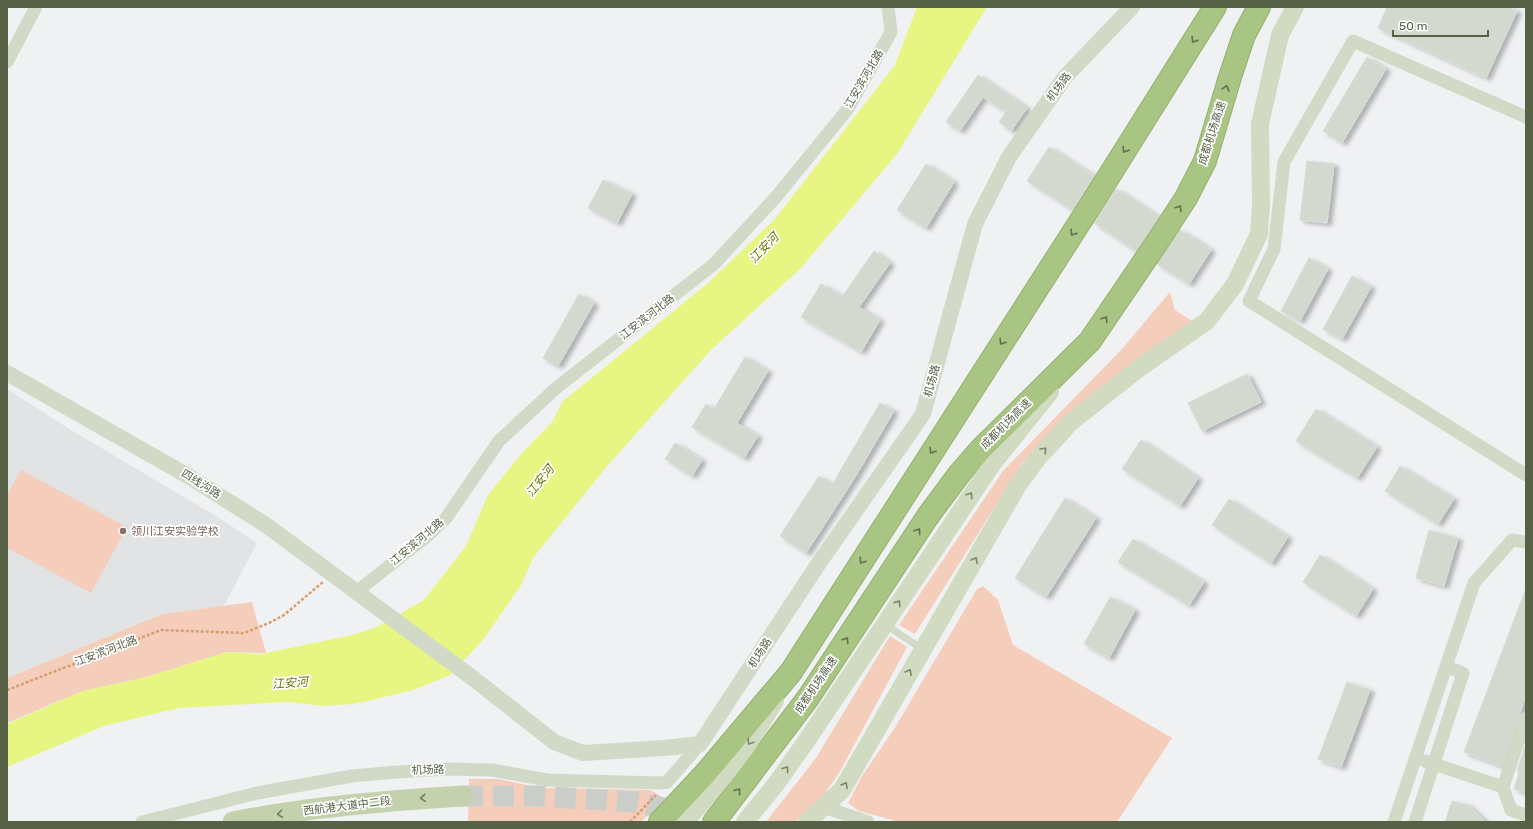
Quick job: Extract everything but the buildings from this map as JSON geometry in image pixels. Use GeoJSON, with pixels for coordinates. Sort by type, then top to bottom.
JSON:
{"type":"FeatureCollection","features":[{"type":"Feature","properties":{"kind":"highway"},"geometry":{"type":"LineString","coordinates":[[660,822],[704,775],[791,672],[1094,200],[1215,7]]}},
{"type":"Feature","properties":{"kind":"highway","name":"成都机场高速"},"geometry":{"type":"LineString","coordinates":[[714,822],[808,698],[928,516],[960,473],[980,450],[1090,341],[1186,198],[1205,161],[1244,35],[1259,7]]}},
{"type":"Feature","properties":{"kind":"main road"},"geometry":{"type":"LineString","coordinates":[[807,822],[842,790],[1018,485],[1038,458],[1070,422],[1142,366],[1207,321],[1235,284],[1259,234],[1261,204],[1260,124],[1280,35],[1295,7]]}},
{"type":"Feature","properties":{"kind":"main road"},"geometry":{"type":"LineString","coordinates":[[748,819],[807,740],[993,463],[1090,341]]}},
{"type":"Feature","properties":{"kind":"main road"},"geometry":{"type":"LineString","coordinates":[[685,822],[740,757],[761,725],[791,672]]}},
{"type":"Feature","properties":{"kind":"main road","name":"西航港大道中二段"},"geometry":{"type":"LineString","coordinates":[[232,822],[284,813],[382,801],[462,796]]}},
{"type":"Feature","properties":{"kind":"street"},"geometry":{"type":"LineString","coordinates":[[7,62],[36,7]]}},
{"type":"Feature","properties":{"kind":"street","name":"江安滨河北路"},"geometry":{"type":"LineString","coordinates":[[356,592],[425,538],[446,518],[499,441],[555,389],[714,264],[776,198],[847,110],[891,32],[888,7]]}},
{"type":"Feature","properties":{"kind":"street","name":"机场路"},"geometry":{"type":"LineString","coordinates":[[142,822],[257,793],[352,776],[397,772],[448,769],[492,770],[547,780],[641,784],[667,782],[700,744],[821,569],[923,414],[975,224],[1009,157],[1065,77],[1132,7]]}},
{"type":"Feature","properties":{"kind":"street"},"geometry":{"type":"LineString","coordinates":[[1526,117],[1353,41],[1284,162],[1274,249],[1249,301],[1526,475]]}},
{"type":"Feature","properties":{"kind":"street","name":"四线沟路"},"geometry":{"type":"LineString","coordinates":[[7,373],[188,476],[266,525],[474,679],[554,742],[583,752],[657,749],[700,744]]}},
{"type":"Feature","properties":{"kind":"street"},"geometry":{"type":"LineString","coordinates":[[1394,822],[1474,583],[1512,540],[1526,542]]}},
{"type":"Feature","properties":{"kind":"street"},"geometry":{"type":"LineString","coordinates":[[1415,822],[1463,673],[1447,667]]}},
{"type":"Feature","properties":{"kind":"street"},"geometry":{"type":"LineString","coordinates":[[1526,718],[1503,787],[1511,810],[1526,815]]}},
{"type":"Feature","properties":{"kind":"street"},"geometry":{"type":"LineString","coordinates":[[1415,758],[1503,787]]}},
{"type":"Feature","properties":{"kind":"street"},"geometry":{"type":"LineString","coordinates":[[824,807],[868,822]]}},
{"type":"Feature","properties":{"kind":"lane"},"geometry":{"type":"LineString","coordinates":[[892,629],[922,649]]}},
{"type":"Feature","properties":{"kind":"path","name":"江安滨河北路"},"geometry":{"type":"LineString","coordinates":[[7,690],[161,630],[244,633],[269,624],[284,615],[332,574]]}},
{"type":"Feature","properties":{"kind":"path"},"geometry":{"type":"LineString","coordinates":[[630,822],[667,782]]}},
{"type":"Feature","properties":{"kind":"shaded area"},"geometry":{"type":"Polygon","coordinates":[[[1170,292],[1175,310],[1195,323],[1064,421],[1023,462],[915,634],[899,625],[1003,471],[1122,349],[1170,292]]]}},
{"type":"Feature","properties":{"kind":"shaded area","name":"领川江安实验学校"},"geometry":{"type":"Polygon","coordinates":[[[7,389],[71,430],[221,519],[257,543],[224,606],[161,614],[7,678],[7,389]]]}},
{"type":"Feature","properties":{"kind":"shaded area"},"geometry":{"type":"Polygon","coordinates":[[[21,470],[127,527],[91,593],[7,548],[7,495],[21,470]]]}},
{"type":"Feature","properties":{"kind":"shaded area"},"geometry":{"type":"Polygon","coordinates":[[[983,586],[998,600],[1013,645],[1172,738],[1117,822],[900,822],[859,811],[848,803],[862,776],[894,729],[977,589],[983,586]]]}},
{"type":"Feature","properties":{"kind":"shaded area"},"geometry":{"type":"Polygon","coordinates":[[[252,602],[266,653],[227,652],[147,677],[83,691],[7,723],[7,678],[162,614],[252,602]]]}},
{"type":"Feature","properties":{"kind":"shaded area"},"geometry":{"type":"Polygon","coordinates":[[[890,636],[907,647],[839,773],[824,795],[795,822],[766,822],[816,758],[890,636]]]}},
{"type":"Feature","properties":{"kind":"shaded area"},"geometry":{"type":"Polygon","coordinates":[[[469,779],[498,779],[542,788],[650,790],[664,798],[641,822],[468,822],[469,779]]]}},
{"type":"Feature","properties":{"kind":"water","name":"江安河"},"geometry":{"type":"Polygon","coordinates":[[[917,7],[987,7],[897,154],[801,268],[712,349],[608,465],[533,558],[521,585],[483,640],[450,675],[414,690],[354,704],[323,706],[288,702],[179,708],[104,726],[7,767],[7,724],[83,691],[147,677],[227,652],[261,654],[352,635],[377,627],[424,600],[466,546],[488,495],[522,453],[553,421],[562,402],[708,283],[774,220],[895,65],[917,7]]]}},
{"type":"Feature","properties":{"kind":"tunnel"},"geometry":{"type":"LineString","coordinates":[[462,796],[537,796],[634,802],[733,822]]}},
{"type":"Feature","properties":{"kind":"place","name":"领川江安实验学校"},"geometry":{"type":"Point","coordinates":[123,531]}}]}
